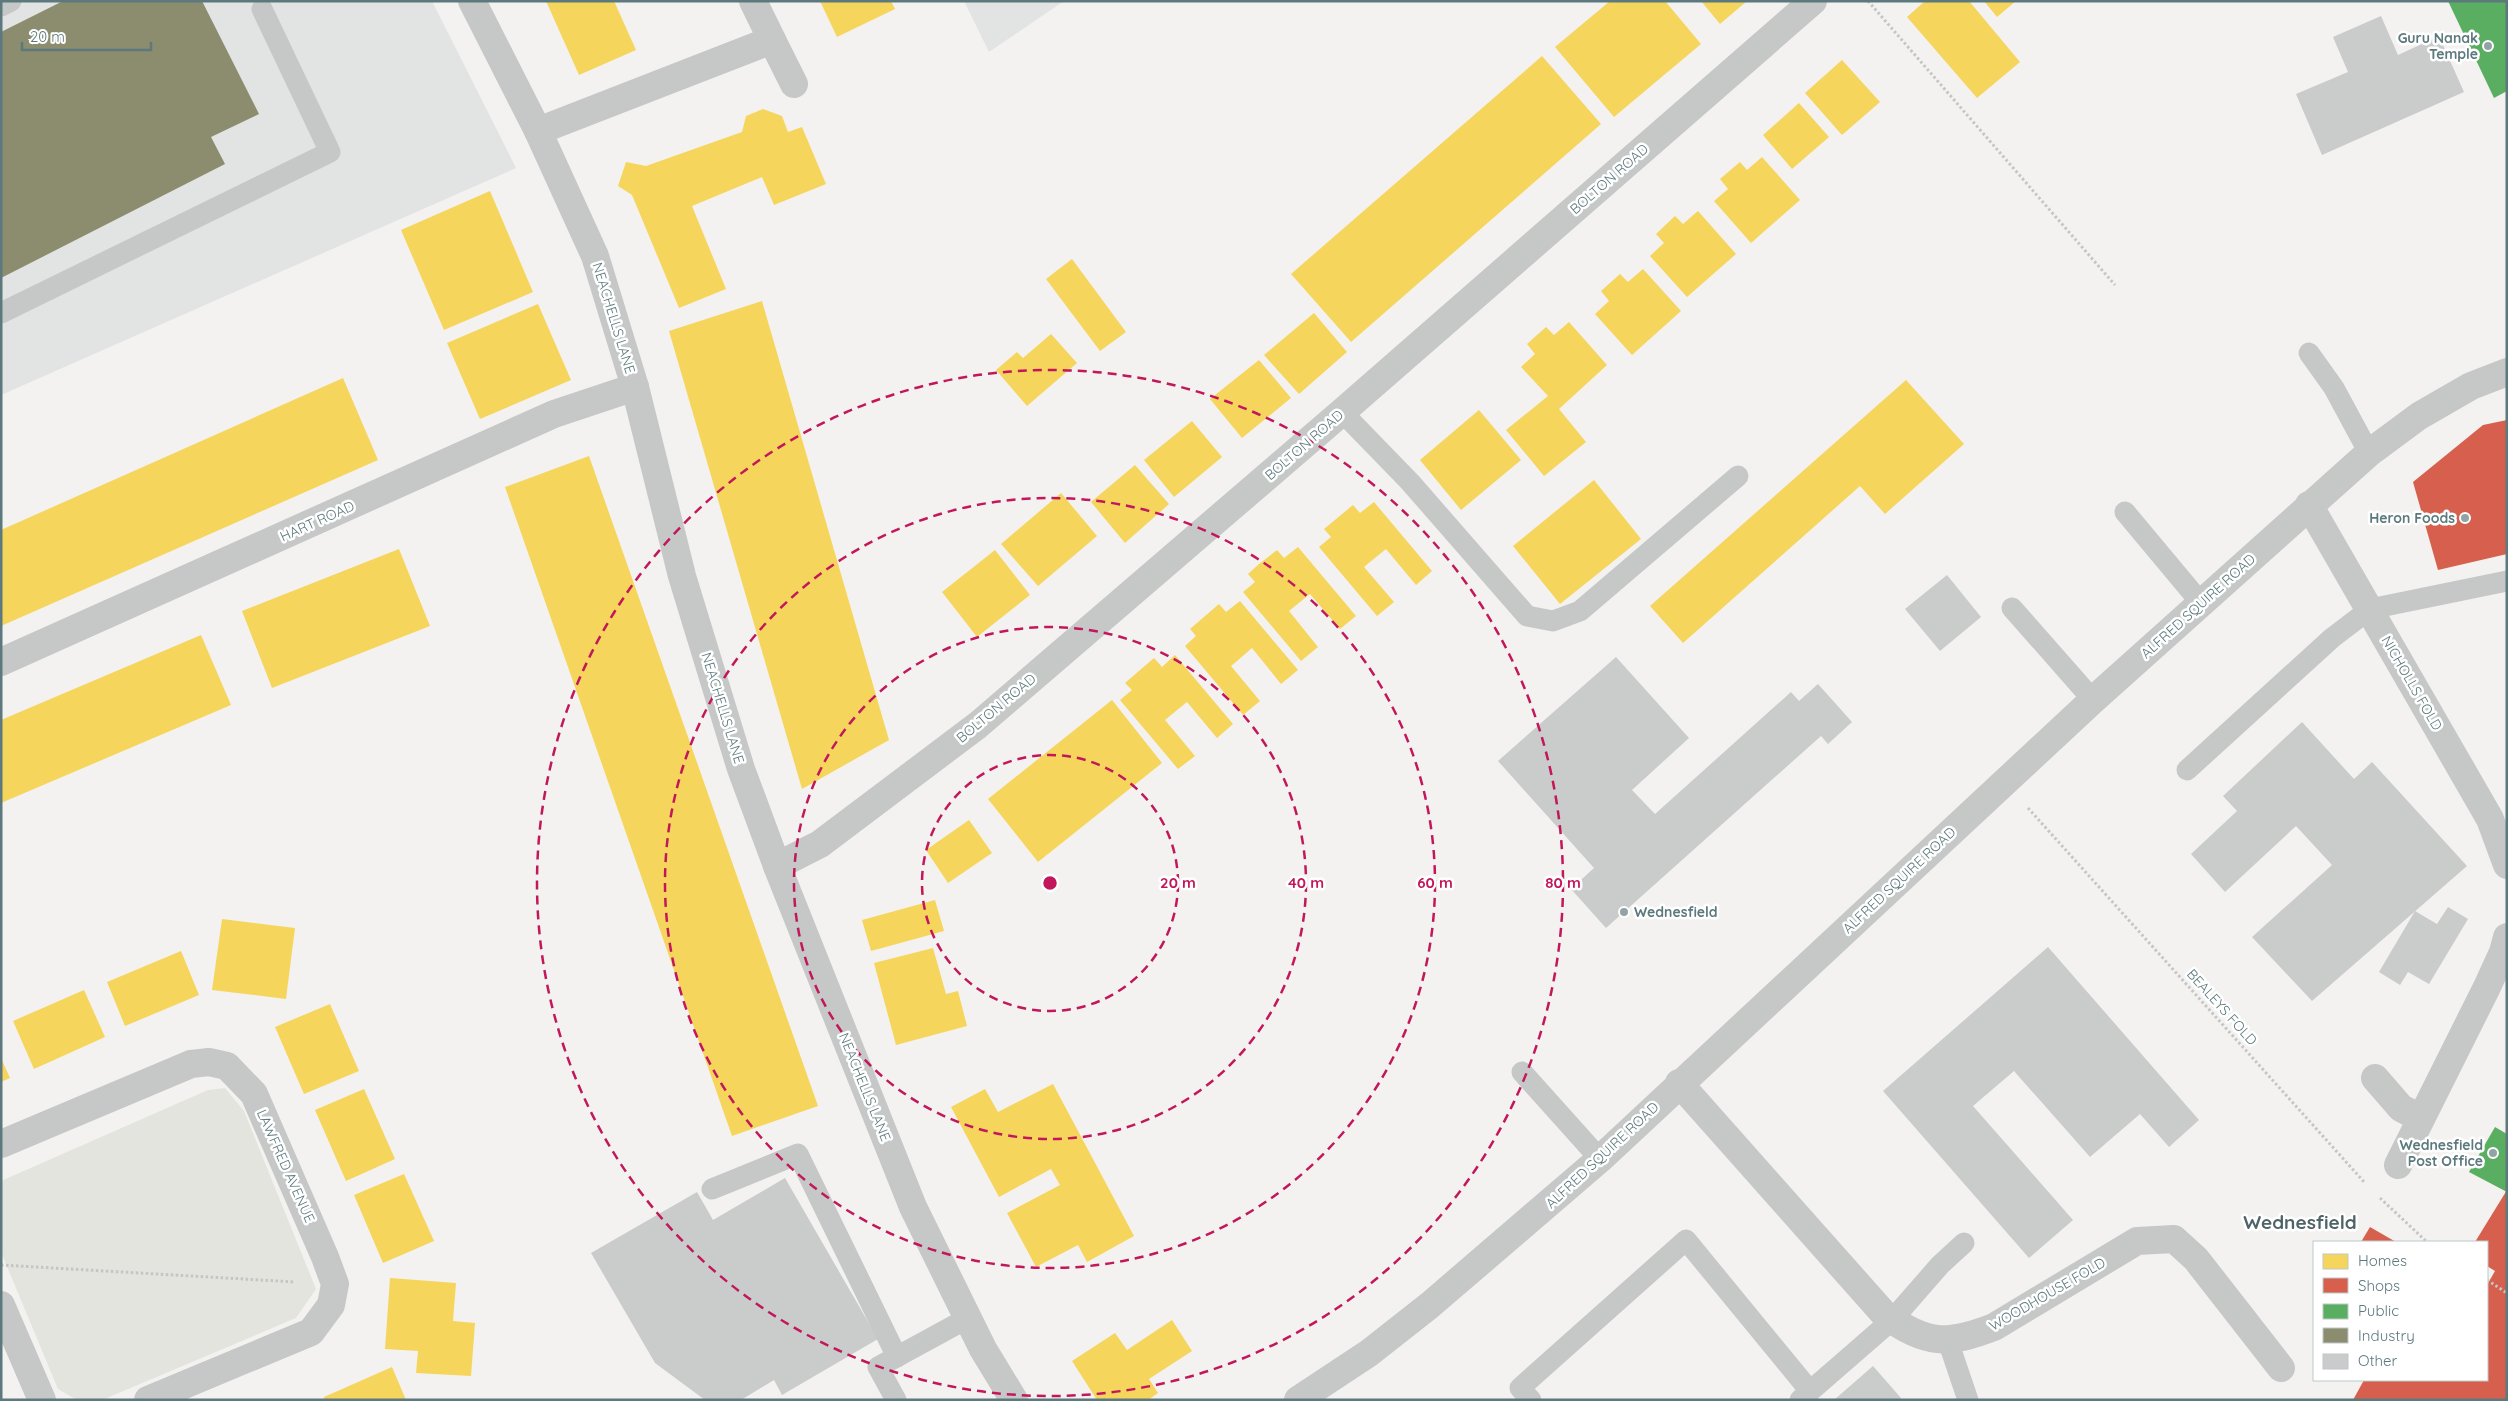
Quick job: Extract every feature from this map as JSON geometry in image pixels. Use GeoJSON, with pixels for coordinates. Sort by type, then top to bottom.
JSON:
{"type":"FeatureCollection","features":[{"type":"Feature","properties":{"kind":"street","name":"NEACHELLS LANE"},"geometry":{"type":"LineString","coordinates":[[472,1],[538,131],[595,256],[635,387],[682,576],[742,769],[777,866],[913,1207],[982,1349],[1014,1400]]}},
{"type":"Feature","properties":{"kind":"street"},"geometry":{"type":"LineString","coordinates":[[753,1],[794,84]]}},
{"type":"Feature","properties":{"kind":"street","name":"BOLTON ROAD"},"geometry":{"type":"LineString","coordinates":[[777,866],[820,844],[978,725],[1342,412],[1813,1]]}},
{"type":"Feature","properties":{"kind":"street"},"geometry":{"type":"LineString","coordinates":[[538,131],[772,40]]}},
{"type":"Feature","properties":{"kind":"street","name":"ALFRED SQUIRE ROAD"},"geometry":{"type":"LineString","coordinates":[[1298,1400],[1370,1353],[1430,1305],[1600,1159],[1679,1082],[2093,700],[2369,453],[2433,408],[2471,386],[2507,372]]}},
{"type":"Feature","properties":{"kind":"street","name":"HART ROAD"},"geometry":{"type":"LineString","coordinates":[[1,662],[554,414],[635,387]]}},
{"type":"Feature","properties":{"kind":"street","name":"NICHOLLS FOLD"},"geometry":{"type":"LineString","coordinates":[[2309,506],[2490,819],[2507,866]]}},
{"type":"Feature","properties":{"kind":"street"},"geometry":{"type":"LineString","coordinates":[[2398,1165],[2504,952],[2507,937]]}},
{"type":"Feature","properties":{"kind":"street","name":"LAWFRED AVENUE"},"geometry":{"type":"LineString","coordinates":[[1,1144],[191,1064],[209,1062],[227,1066],[254,1094],[335,1284]]}},
{"type":"Feature","properties":{"kind":"street"},"geometry":{"type":"LineString","coordinates":[[2375,1078],[2402,1108],[2420,1118]]}},
{"type":"Feature","properties":{"kind":"street","name":"WOODHOUSE FOLD"},"geometry":{"type":"LineString","coordinates":[[1679,1082],[1885,1315],[1902,1328],[1926,1337],[1948,1341],[1970,1336],[1994,1327],[2137,1241],[2174,1240],[2196,1258],[2281,1368]]}},
{"type":"Feature","properties":{"kind":"street"},"geometry":{"type":"LineString","coordinates":[[148,1400],[311,1332],[331,1306],[335,1284]]}},
{"type":"Feature","properties":{"kind":"street"},"geometry":{"type":"LineString","coordinates":[[1,1305],[42,1400]]}},
{"type":"Feature","properties":{"kind":"street"},"geometry":{"type":"LineString","coordinates":[[982,1349],[990,1388],[990,1400]]}},
{"type":"Feature","properties":{"kind":"lane"},"geometry":{"type":"LineString","coordinates":[[1,6],[11,1]]}},
{"type":"Feature","properties":{"kind":"lane"},"geometry":{"type":"LineString","coordinates":[[1,313],[330,152],[266,4]]}},
{"type":"Feature","properties":{"kind":"lane"},"geometry":{"type":"LineString","coordinates":[[2309,353],[2334,388],[2369,453]]}},
{"type":"Feature","properties":{"kind":"lane"},"geometry":{"type":"LineString","coordinates":[[1342,412],[1410,482],[1527,616],[1553,621],[1580,611],[1738,476]]}},
{"type":"Feature","properties":{"kind":"lane"},"geometry":{"type":"LineString","coordinates":[[2125,512],[2201,603]]}},
{"type":"Feature","properties":{"kind":"lane"},"geometry":{"type":"LineString","coordinates":[[2188,770],[2332,638],[2370,609],[2507,580]]}},
{"type":"Feature","properties":{"kind":"lane"},"geometry":{"type":"LineString","coordinates":[[2012,608],[2093,700]]}},
{"type":"Feature","properties":{"kind":"lane"},"geometry":{"type":"LineString","coordinates":[[1522,1072],[1600,1159]]}},
{"type":"Feature","properties":{"kind":"lane"},"geometry":{"type":"LineString","coordinates":[[712,1189],[798,1154],[897,1357]]}},
{"type":"Feature","properties":{"kind":"lane"},"geometry":{"type":"LineString","coordinates":[[1531,1400],[1520,1388],[1686,1240],[1805,1395],[1892,1320],[1940,1265],[1964,1243]]}},
{"type":"Feature","properties":{"kind":"lane"},"geometry":{"type":"LineString","coordinates":[[896,1400],[878,1367],[968,1318]]}},
{"type":"Feature","properties":{"kind":"lane"},"geometry":{"type":"LineString","coordinates":[[1948,1341],[1968,1400]]}},
{"type":"Feature","properties":{"kind":"path"},"geometry":{"type":"LineString","coordinates":[[1868,1],[2115,285]]}},
{"type":"Feature","properties":{"kind":"path","name":"BEALEYS FOLD"},"geometry":{"type":"LineString","coordinates":[[2005,782],[2370,1188]]}},
{"type":"Feature","properties":{"kind":"path"},"geometry":{"type":"LineString","coordinates":[[2377,1195],[2426,1241]]}},
{"type":"Feature","properties":{"kind":"path"},"geometry":{"type":"LineString","coordinates":[[1,1264],[335,1284]]}},
{"type":"Feature","properties":{"kind":"path"},"geometry":{"type":"LineString","coordinates":[[2488,1281],[2507,1293]]}},
{"type":"Feature","properties":{"kind":"shaded area"},"geometry":{"type":"Polygon","coordinates":[[[1,1],[432,1],[516,168],[1,395],[1,1]]]}},
{"type":"Feature","properties":{"kind":"shaded area"},"geometry":{"type":"Polygon","coordinates":[[[964,1],[1064,1],[989,52],[964,1]]]}},
{"type":"Feature","properties":{"kind":"shaded area"},"geometry":{"type":"Polygon","coordinates":[[[225,1088],[244,1111],[316,1289],[296,1318],[102,1400],[77,1400],[58,1389],[1,1252],[1,1181],[208,1090],[225,1088]]]}},
{"type":"Feature","properties":{"kind":"building: Homes"},"geometry":{"type":"Polygon","coordinates":[[[546,1],[614,1],[636,50],[579,75],[546,1]]]}},
{"type":"Feature","properties":{"kind":"building: Homes"},"geometry":{"type":"Polygon","coordinates":[[[820,1],[891,1],[895,9],[837,37],[820,1]]]}},
{"type":"Feature","properties":{"kind":"building: Homes"},"geometry":{"type":"Polygon","coordinates":[[[1610,1],[1665,1],[1701,44],[1614,117],[1555,47],[1610,1]]]}},
{"type":"Feature","properties":{"kind":"building: Homes"},"geometry":{"type":"Polygon","coordinates":[[[1701,1],[1747,1],[1720,24],[1701,1]]]}},
{"type":"Feature","properties":{"kind":"building: Homes"},"geometry":{"type":"Polygon","coordinates":[[[1925,1],[1969,1],[2020,62],[1977,98],[1907,17],[1925,1]]]}},
{"type":"Feature","properties":{"kind":"building: Homes"},"geometry":{"type":"Polygon","coordinates":[[[1984,1],[2016,1],[1997,17],[1984,1]]]}},
{"type":"Feature","properties":{"kind":"building: Homes"},"geometry":{"type":"Polygon","coordinates":[[[1542,56],[1601,124],[1351,342],[1291,274],[1542,56]]]}},
{"type":"Feature","properties":{"kind":"building: Homes"},"geometry":{"type":"Polygon","coordinates":[[[1842,60],[1880,102],[1842,135],[1805,93],[1842,60]]]}},
{"type":"Feature","properties":{"kind":"building: Homes"},"geometry":{"type":"Polygon","coordinates":[[[1799,103],[1829,137],[1792,169],[1763,135],[1799,103]]]}},
{"type":"Feature","properties":{"kind":"building: Homes"},"geometry":{"type":"Polygon","coordinates":[[[763,109],[782,116],[788,132],[802,127],[826,184],[774,205],[762,177],[692,206],[726,289],[679,308],[632,195],[618,186],[626,162],[646,166],[742,132],[746,116],[763,109]]]}},
{"type":"Feature","properties":{"kind":"building: Homes"},"geometry":{"type":"Polygon","coordinates":[[[1762,157],[1800,200],[1751,243],[1714,201],[1728,189],[1720,179],[1740,162],[1747,170],[1762,157]]]}},
{"type":"Feature","properties":{"kind":"building: Homes"},"geometry":{"type":"Polygon","coordinates":[[[490,191],[533,292],[444,330],[401,230],[490,191]]]}},
{"type":"Feature","properties":{"kind":"building: Homes"},"geometry":{"type":"Polygon","coordinates":[[[1698,211],[1736,254],[1687,297],[1650,256],[1664,243],[1656,234],[1675,216],[1683,224],[1698,211]]]}},
{"type":"Feature","properties":{"kind":"building: Homes"},"geometry":{"type":"Polygon","coordinates":[[[1072,259],[1126,332],[1100,351],[1046,279],[1072,259]]]}},
{"type":"Feature","properties":{"kind":"building: Homes"},"geometry":{"type":"Polygon","coordinates":[[[1643,269],[1681,311],[1632,355],[1595,314],[1609,301],[1601,291],[1620,274],[1628,282],[1643,269]]]}},
{"type":"Feature","properties":{"kind":"building: Homes"},"geometry":{"type":"Polygon","coordinates":[[[762,301],[889,740],[802,789],[669,331],[762,301]]]}},
{"type":"Feature","properties":{"kind":"building: Homes"},"geometry":{"type":"Polygon","coordinates":[[[538,304],[571,380],[480,419],[447,343],[538,304]]]}},
{"type":"Feature","properties":{"kind":"building: Homes"},"geometry":{"type":"Polygon","coordinates":[[[1314,313],[1347,352],[1299,394],[1264,355],[1314,313]]]}},
{"type":"Feature","properties":{"kind":"building: Homes"},"geometry":{"type":"Polygon","coordinates":[[[1569,322],[1607,365],[1559,409],[1586,442],[1544,476],[1506,430],[1548,396],[1521,367],[1535,354],[1527,344],[1546,327],[1554,335],[1569,322]]]}},
{"type":"Feature","properties":{"kind":"building: Homes"},"geometry":{"type":"Polygon","coordinates":[[[1051,334],[1077,363],[1027,406],[996,370],[1017,352],[1023,358],[1051,334]]]}},
{"type":"Feature","properties":{"kind":"building: Homes"},"geometry":{"type":"Polygon","coordinates":[[[1259,360],[1291,398],[1242,438],[1210,399],[1259,360]]]}},
{"type":"Feature","properties":{"kind":"building: Homes"},"geometry":{"type":"Polygon","coordinates":[[[343,378],[378,460],[1,626],[1,530],[343,378]]]}},
{"type":"Feature","properties":{"kind":"building: Homes"},"geometry":{"type":"Polygon","coordinates":[[[1906,380],[1964,444],[1885,514],[1860,486],[1683,643],[1650,606],[1906,380]]]}},
{"type":"Feature","properties":{"kind":"building: Homes"},"geometry":{"type":"Polygon","coordinates":[[[1479,410],[1521,460],[1461,510],[1420,460],[1479,410]]]}},
{"type":"Feature","properties":{"kind":"building: Homes"},"geometry":{"type":"Polygon","coordinates":[[[1192,421],[1222,457],[1174,497],[1144,460],[1192,421]]]}},
{"type":"Feature","properties":{"kind":"building: Homes"},"geometry":{"type":"Polygon","coordinates":[[[589,456],[818,1106],[732,1136],[505,487],[589,456]]]}},
{"type":"Feature","properties":{"kind":"building: Homes"},"geometry":{"type":"Polygon","coordinates":[[[1135,465],[1169,504],[1125,543],[1091,502],[1135,465]]]}},
{"type":"Feature","properties":{"kind":"building: Homes"},"geometry":{"type":"Polygon","coordinates":[[[1594,480],[1641,539],[1560,604],[1513,546],[1594,480]]]}},
{"type":"Feature","properties":{"kind":"building: Homes"},"geometry":{"type":"Polygon","coordinates":[[[1061,493],[1097,536],[1038,586],[1001,544],[1061,493]]]}},
{"type":"Feature","properties":{"kind":"building: Homes"},"geometry":{"type":"Polygon","coordinates":[[[1374,502],[1432,571],[1416,585],[1386,549],[1370,562],[1364,567],[1394,602],[1377,616],[1319,547],[1331,537],[1324,529],[1353,505],[1360,513],[1374,502]]]}},
{"type":"Feature","properties":{"kind":"building: Homes"},"geometry":{"type":"Polygon","coordinates":[[[1298,547],[1356,616],[1340,629],[1310,594],[1289,611],[1318,647],[1301,661],[1243,592],[1255,582],[1248,574],[1259,564],[1277,550],[1284,558],[1298,547]]]}},
{"type":"Feature","properties":{"kind":"building: Homes"},"geometry":{"type":"Polygon","coordinates":[[[399,549],[430,626],[272,688],[242,611],[399,549]]]}},
{"type":"Feature","properties":{"kind":"building: Homes"},"geometry":{"type":"Polygon","coordinates":[[[995,550],[1030,595],[977,637],[942,592],[995,550]]]}},
{"type":"Feature","properties":{"kind":"building: Homes"},"geometry":{"type":"Polygon","coordinates":[[[1240,601],[1298,670],[1281,684],[1252,648],[1231,666],[1260,701],[1243,715],[1185,646],[1196,636],[1190,629],[1219,604],[1226,612],[1240,601]]]}},
{"type":"Feature","properties":{"kind":"building: Homes"},"geometry":{"type":"Polygon","coordinates":[[[201,635],[231,705],[1,803],[1,720],[201,635]]]}},
{"type":"Feature","properties":{"kind":"building: Homes"},"geometry":{"type":"Polygon","coordinates":[[[1175,655],[1233,724],[1217,738],[1187,702],[1171,715],[1165,720],[1195,756],[1178,769],[1120,700],[1132,690],[1125,683],[1154,658],[1162,667],[1175,655]]]}},
{"type":"Feature","properties":{"kind":"building: Homes"},"geometry":{"type":"Polygon","coordinates":[[[1112,700],[1162,763],[1038,862],[988,799],[1112,700]]]}},
{"type":"Feature","properties":{"kind":"building: Homes"},"geometry":{"type":"Polygon","coordinates":[[[969,820],[992,853],[948,883],[926,850],[969,820]]]}},
{"type":"Feature","properties":{"kind":"building: Homes"},"geometry":{"type":"Polygon","coordinates":[[[935,900],[944,931],[871,951],[862,920],[935,900]]]}},
{"type":"Feature","properties":{"kind":"building: Homes"},"geometry":{"type":"Polygon","coordinates":[[[222,919],[295,928],[286,999],[212,990],[222,919]]]}},
{"type":"Feature","properties":{"kind":"building: Homes"},"geometry":{"type":"Polygon","coordinates":[[[933,948],[946,994],[958,991],[967,1026],[896,1045],[874,963],[933,948]]]}},
{"type":"Feature","properties":{"kind":"building: Homes"},"geometry":{"type":"Polygon","coordinates":[[[181,951],[199,995],[125,1026],[107,982],[181,951]]]}},
{"type":"Feature","properties":{"kind":"building: Homes"},"geometry":{"type":"Polygon","coordinates":[[[84,990],[105,1037],[34,1069],[13,1021],[84,990]]]}},
{"type":"Feature","properties":{"kind":"building: Homes"},"geometry":{"type":"Polygon","coordinates":[[[330,1004],[359,1071],[304,1094],[275,1027],[330,1004]]]}},
{"type":"Feature","properties":{"kind":"building: Homes"},"geometry":{"type":"Polygon","coordinates":[[[1,1058],[10,1078],[1,1082],[1,1058]]]}},
{"type":"Feature","properties":{"kind":"building: Homes"},"geometry":{"type":"Polygon","coordinates":[[[1053,1084],[1134,1236],[1087,1262],[1078,1245],[1036,1267],[1007,1213],[1060,1185],[1051,1169],[999,1197],[951,1107],[985,1089],[998,1112],[1053,1084]]]}},
{"type":"Feature","properties":{"kind":"building: Homes"},"geometry":{"type":"Polygon","coordinates":[[[364,1089],[395,1159],[346,1181],[315,1110],[364,1089]]]}},
{"type":"Feature","properties":{"kind":"building: Homes"},"geometry":{"type":"Polygon","coordinates":[[[404,1174],[434,1241],[383,1263],[354,1195],[404,1174]]]}},
{"type":"Feature","properties":{"kind":"building: Homes"},"geometry":{"type":"Polygon","coordinates":[[[390,1278],[456,1283],[453,1321],[475,1323],[471,1376],[416,1373],[418,1351],[385,1349],[390,1278]]]}},
{"type":"Feature","properties":{"kind":"building: Homes"},"geometry":{"type":"Polygon","coordinates":[[[1172,1320],[1192,1351],[1149,1379],[1158,1393],[1148,1400],[1097,1400],[1072,1361],[1115,1333],[1127,1350],[1172,1320]]]}},
{"type":"Feature","properties":{"kind":"building: Homes"},"geometry":{"type":"Polygon","coordinates":[[[392,1367],[406,1400],[325,1400],[324,1397],[392,1367]]]}},
{"type":"Feature","properties":{"kind":"building: Shops","name":"Heron Foods"},"geometry":{"type":"Polygon","coordinates":[[[2507,420],[2507,554],[2438,570],[2413,482],[2483,425],[2507,420]]]}},
{"type":"Feature","properties":{"kind":"building: Shops"},"geometry":{"type":"Polygon","coordinates":[[[2507,1190],[2507,1400],[2353,1400],[2363,1381],[2488,1381],[2488,1283],[2495,1271],[2488,1267],[2488,1241],[2476,1241],[2507,1190]]]}},
{"type":"Feature","properties":{"kind":"building: Shops"},"geometry":{"type":"Polygon","coordinates":[[[2370,1227],[2394,1241],[2362,1241],[2370,1227]]]}},
{"type":"Feature","properties":{"kind":"building: Public","name":"Guru Nanak Temple"},"geometry":{"type":"Polygon","coordinates":[[[2448,1],[2507,1],[2507,91],[2494,98],[2448,1]]]}},
{"type":"Feature","properties":{"kind":"building: Public","name":"Wednesfield Post Office"},"geometry":{"type":"Polygon","coordinates":[[[2495,1127],[2507,1134],[2507,1192],[2469,1172],[2495,1127]]]}},
{"type":"Feature","properties":{"kind":"building: Industry"},"geometry":{"type":"Polygon","coordinates":[[[63,1],[202,1],[259,114],[211,137],[225,164],[1,278],[1,32],[63,1]]]}},
{"type":"Feature","properties":{"kind":"building: Other"},"geometry":{"type":"Polygon","coordinates":[[[2381,16],[2398,55],[2439,36],[2464,92],[2322,155],[2296,94],[2348,72],[2333,37],[2381,16]]]}},
{"type":"Feature","properties":{"kind":"building: Other"},"geometry":{"type":"Polygon","coordinates":[[[1947,575],[1981,617],[1940,651],[1905,609],[1947,575]]]}},
{"type":"Feature","properties":{"kind":"building: Other"},"geometry":{"type":"Polygon","coordinates":[[[1616,657],[1689,738],[1632,790],[1655,814],[1791,692],[1799,701],[1818,684],[1852,722],[1828,744],[1821,736],[1606,928],[1571,889],[1594,868],[1498,761],[1616,657]]]}},
{"type":"Feature","properties":{"kind":"building: Other"},"geometry":{"type":"Polygon","coordinates":[[[2302,722],[2354,779],[2372,762],[2467,866],[2312,1001],[2252,937],[2332,865],[2296,826],[2225,892],[2191,854],[2237,811],[2223,796],[2302,722]]]}},
{"type":"Feature","properties":{"kind":"building: Other"},"geometry":{"type":"Polygon","coordinates":[[[2448,907],[2468,919],[2429,984],[2408,972],[2400,985],[2379,972],[2415,911],[2437,924],[2448,907]]]}},
{"type":"Feature","properties":{"kind":"building: Other"},"geometry":{"type":"Polygon","coordinates":[[[2048,947],[2199,1120],[2169,1147],[2140,1114],[2090,1157],[2014,1071],[1973,1106],[2073,1220],[2029,1258],[1883,1091],[2048,947]]]}},
{"type":"Feature","properties":{"kind":"building: Other"},"geometry":{"type":"Polygon","coordinates":[[[785,1178],[878,1339],[782,1395],[774,1380],[741,1400],[705,1400],[655,1363],[591,1253],[697,1192],[713,1220],[785,1178]]]}},
{"type":"Feature","properties":{"kind":"building: Other"},"geometry":{"type":"Polygon","coordinates":[[[1873,1366],[1901,1398],[1899,1400],[1834,1400],[1873,1366]]]}},
{"type":"Feature","properties":{"kind":"place","name":"Guru Nanak Temple"},"geometry":{"type":"Point","coordinates":[2488,46]}},
{"type":"Feature","properties":{"kind":"place","name":"Heron Foods"},"geometry":{"type":"Point","coordinates":[2465,518]}},
{"type":"Feature","properties":{"kind":"place","name":"Wednesfield"},"geometry":{"type":"Point","coordinates":[1624,912]}},
{"type":"Feature","properties":{"kind":"place","name":"Wednesfield Post Office"},"geometry":{"type":"Point","coordinates":[2493,1153]}},
{"type":"Feature","properties":{"kind":"district","name":"Wednesfield"},"geometry":{"type":"Point","coordinates":[2300,1222]}}]}
